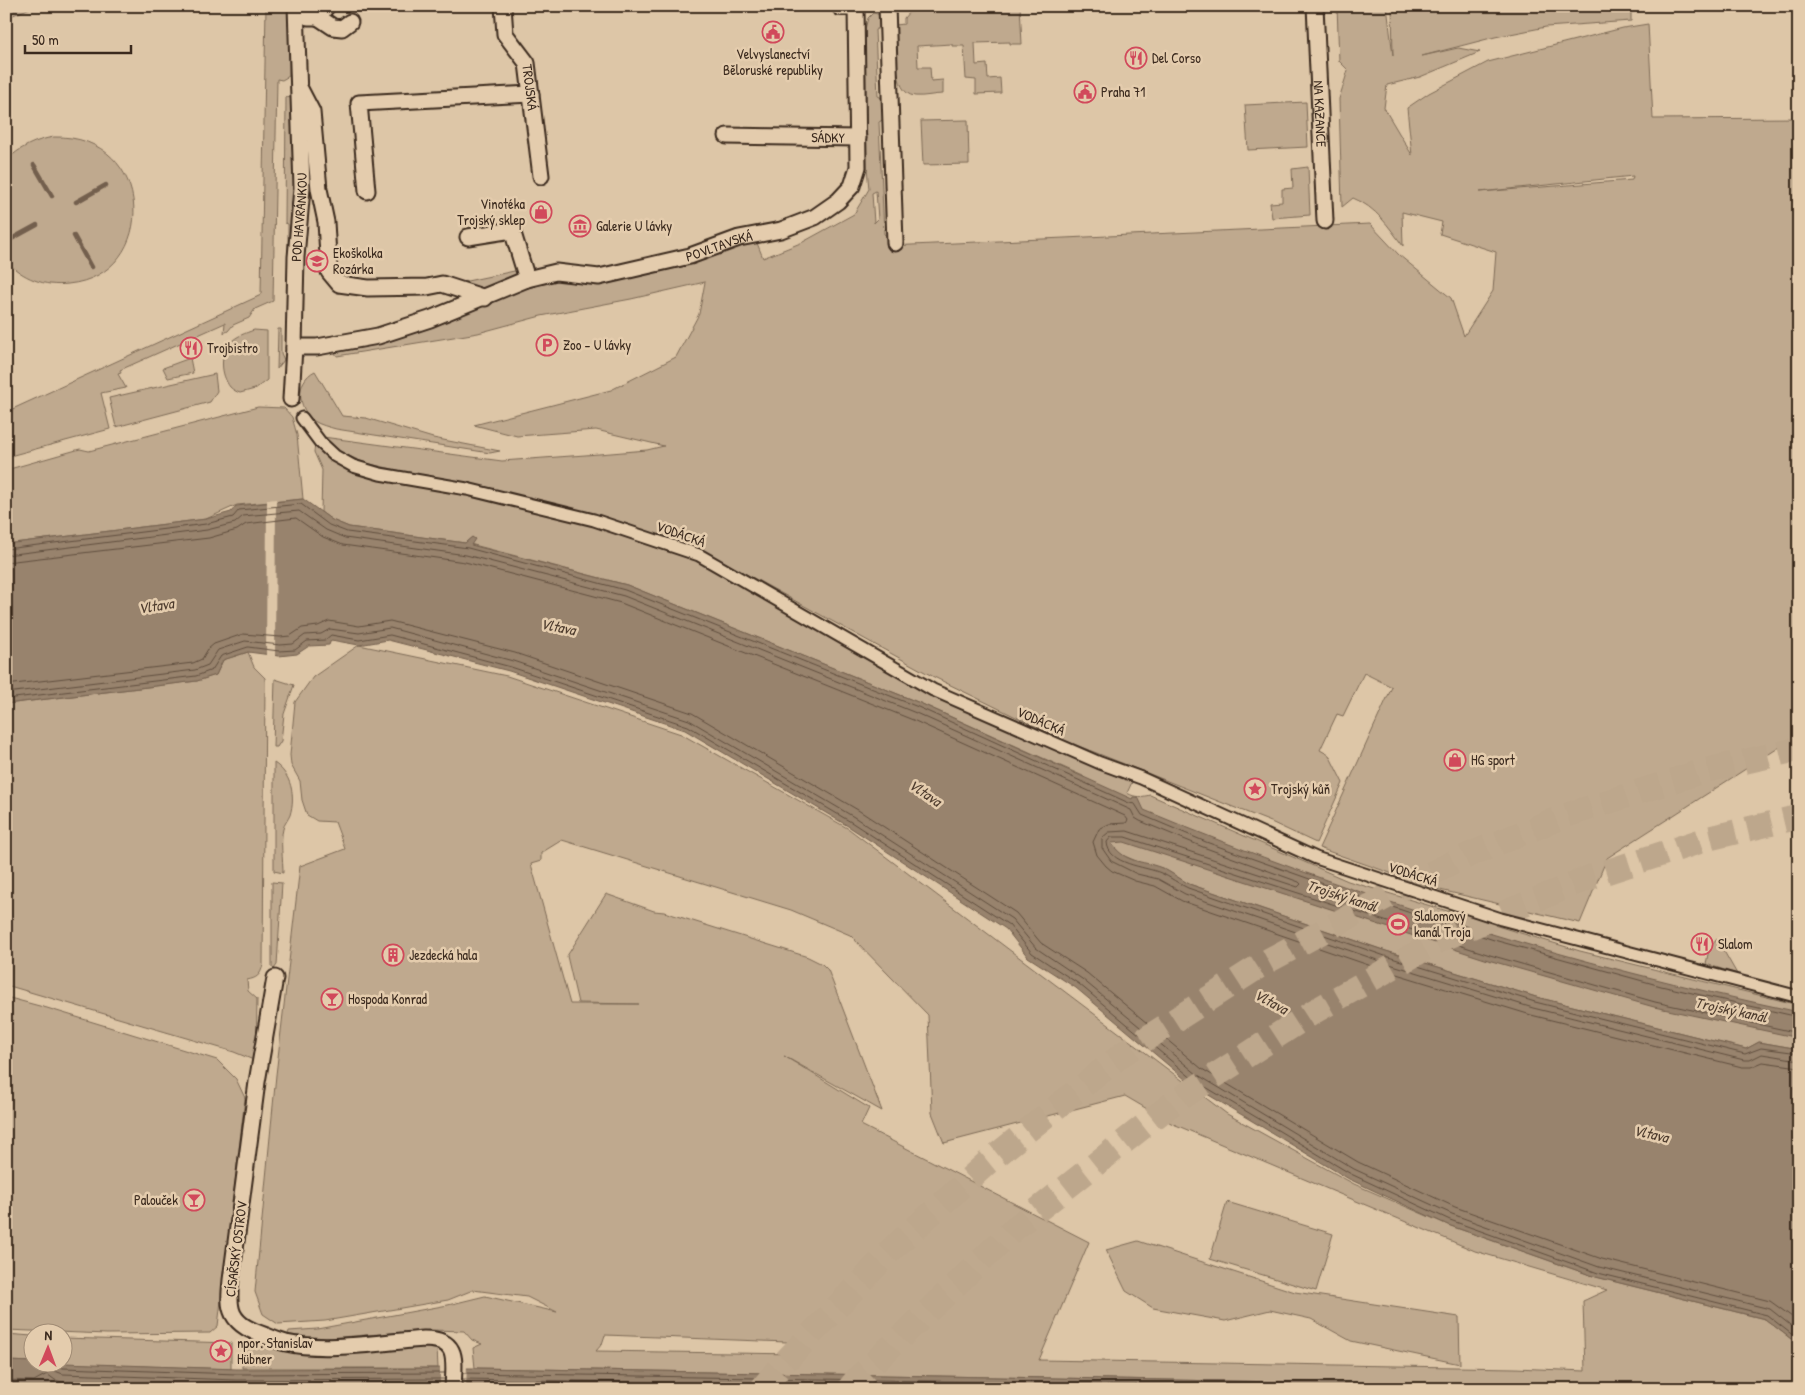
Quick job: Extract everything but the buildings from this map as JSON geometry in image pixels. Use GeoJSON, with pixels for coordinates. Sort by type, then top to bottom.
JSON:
{"type":"FeatureCollection","features":[{"type":"Feature","properties":{"kind":"street","name":"TROJSKÁ"},"geometry":{"type":"LineString","coordinates":[[503,6],[505,34],[527,63],[541,176]]}},
{"type":"Feature","properties":{"kind":"street"},"geometry":{"type":"LineString","coordinates":[[841,6],[854,6]]}},
{"type":"Feature","properties":{"kind":"street","name":"SÁDKY"},"geometry":{"type":"LineString","coordinates":[[727,136],[858,138],[854,6]]}},
{"type":"Feature","properties":{"kind":"street"},"geometry":{"type":"LineString","coordinates":[[887,6],[896,243]]}},
{"type":"Feature","properties":{"kind":"street","name":"NA KAZANCE"},"geometry":{"type":"LineString","coordinates":[[1315,6],[1325,221]]}},
{"type":"Feature","properties":{"kind":"street"},"geometry":{"type":"LineString","coordinates":[[296,12],[322,12],[334,27],[342,28],[350,22]]}},
{"type":"Feature","properties":{"kind":"street","name":"POD HAVRÁNKOU"},"geometry":{"type":"LineString","coordinates":[[294,347],[296,257],[302,188],[296,12]]}},
{"type":"Feature","properties":{"kind":"street","name":"POD HAVRÁNKOU"},"geometry":{"type":"LineString","coordinates":[[298,86],[312,112],[319,189],[326,222],[329,272],[339,284],[368,288],[427,287],[442,284],[485,298]]}},
{"type":"Feature","properties":{"kind":"street"},"geometry":{"type":"LineString","coordinates":[[367,191],[360,103],[531,94]]}},
{"type":"Feature","properties":{"kind":"street","name":"POVLTAVSKÁ"},"geometry":{"type":"LineString","coordinates":[[294,347],[317,347],[378,336],[430,319],[527,280],[556,272],[599,277],[690,256],[739,238],[781,230],[815,217],[838,201],[852,186],[858,167],[858,138]]}},
{"type":"Feature","properties":{"kind":"street"},"geometry":{"type":"LineString","coordinates":[[468,238],[512,230],[527,280]]}},
{"type":"Feature","properties":{"kind":"street"},"geometry":{"type":"LineString","coordinates":[[291,399],[294,347]]}},
{"type":"Feature","properties":{"kind":"street","name":"VODÁCKÁ"},"geometry":{"type":"LineString","coordinates":[[302,418],[320,442],[335,456],[353,466],[380,474],[467,489],[594,520],[699,554],[933,690],[1100,763],[1141,778],[1316,858],[1501,919],[1799,997]]}},
{"type":"Feature","properties":{"kind":"street","name":"CÍSAŘSKÝ OSTROV"},"geometry":{"type":"LineString","coordinates":[[275,978],[257,1082],[231,1280],[230,1304],[234,1316],[241,1324],[252,1331],[284,1342],[324,1346],[432,1339],[446,1344],[454,1354],[453,1389]]}},
{"type":"Feature","properties":{"kind":"shaded area"},"geometry":{"type":"Polygon","coordinates":[[[6,6],[35,6],[6,18],[6,6]]]}},
{"type":"Feature","properties":{"kind":"shaded area"},"geometry":{"type":"Polygon","coordinates":[[[266,6],[290,6],[289,76],[282,80],[277,79],[273,301],[255,309],[249,318],[233,325],[224,333],[225,323],[120,370],[121,373],[118,374],[126,388],[101,393],[110,429],[6,457],[6,412],[261,295],[266,6]]]}},
{"type":"Feature","properties":{"kind":"shaded area"},"geometry":{"type":"Polygon","coordinates":[[[1020,6],[1022,44],[1010,44],[1010,42],[975,43],[976,65],[987,64],[988,79],[1000,78],[1001,93],[976,94],[976,80],[966,79],[964,46],[952,46],[952,44],[917,46],[918,67],[930,67],[931,81],[943,80],[943,94],[915,96],[907,93],[902,87],[897,66],[896,25],[904,24],[904,18],[909,12],[1020,6]]]}},
{"type":"Feature","properties":{"kind":"shaded area"},"geometry":{"type":"Polygon","coordinates":[[[1337,6],[1387,6],[1393,56],[1392,6],[1631,6],[1631,21],[1546,27],[1495,37],[1422,56],[1458,48],[1480,52],[1420,77],[1387,85],[1384,108],[1412,155],[1407,108],[1429,93],[1488,62],[1623,28],[1648,24],[1653,119],[1799,118],[1799,738],[1797,736],[1607,858],[1580,923],[1436,889],[1319,848],[1392,687],[1364,673],[1343,716],[1337,714],[1320,750],[1329,755],[1343,783],[1316,843],[1271,822],[1061,739],[934,677],[706,552],[560,505],[365,463],[340,452],[323,437],[502,461],[647,450],[664,446],[596,430],[517,436],[474,425],[611,390],[676,357],[699,314],[705,282],[631,299],[541,316],[478,333],[337,356],[332,349],[533,284],[755,238],[763,258],[803,242],[854,214],[869,189],[865,29],[868,18],[873,13],[878,14],[881,27],[875,30],[878,96],[884,99],[884,119],[879,122],[884,234],[889,237],[890,246],[1370,224],[1399,255],[1451,298],[1464,336],[1493,291],[1496,252],[1440,234],[1442,222],[1402,212],[1403,246],[1381,218],[1369,207],[1353,198],[1342,207],[1339,99],[1348,70],[1339,61],[1337,6]],[[1633,176],[1480,192],[1632,180],[1633,176]],[[876,191],[872,193],[874,223],[878,219],[876,191]]]}},
{"type":"Feature","properties":{"kind":"shaded area"},"geometry":{"type":"Polygon","coordinates":[[[286,97],[292,98],[297,199],[290,251],[288,252],[288,224],[285,223],[286,97]]]}},
{"type":"Feature","properties":{"kind":"shaded area"},"geometry":{"type":"Polygon","coordinates":[[[1306,102],[1308,147],[1248,150],[1245,105],[1306,102]]]}},
{"type":"Feature","properties":{"kind":"shaded area"},"geometry":{"type":"Polygon","coordinates":[[[968,120],[969,164],[923,165],[921,121],[968,120]]]}},
{"type":"Feature","properties":{"kind":"shaded area"},"geometry":{"type":"Polygon","coordinates":[[[54,137],[87,142],[112,157],[127,180],[134,206],[131,233],[119,257],[98,275],[59,285],[42,283],[27,277],[6,261],[6,161],[28,145],[54,137]]]}},
{"type":"Feature","properties":{"kind":"shaded area"},"geometry":{"type":"Polygon","coordinates":[[[1308,167],[1310,215],[1272,218],[1270,203],[1282,202],[1282,189],[1293,188],[1292,169],[1308,167]]]}},
{"type":"Feature","properties":{"kind":"shaded area"},"geometry":{"type":"Polygon","coordinates":[[[519,270],[522,279],[494,292],[453,284],[519,270]]]}},
{"type":"Feature","properties":{"kind":"shaded area"},"geometry":{"type":"Polygon","coordinates":[[[278,329],[281,329],[281,353],[284,360],[277,369],[278,329]]]}},
{"type":"Feature","properties":{"kind":"shaded area"},"geometry":{"type":"Polygon","coordinates":[[[254,330],[267,331],[267,380],[255,389],[240,393],[231,388],[225,377],[222,365],[224,353],[232,341],[254,330]]]}},
{"type":"Feature","properties":{"kind":"shaded area"},"geometry":{"type":"Polygon","coordinates":[[[190,358],[193,373],[168,378],[163,368],[190,358]]]}},
{"type":"Feature","properties":{"kind":"shaded area"},"geometry":{"type":"Polygon","coordinates":[[[315,371],[342,416],[366,418],[433,438],[500,451],[490,453],[336,429],[319,424],[308,416],[304,409],[301,395],[304,381],[315,371]]]}},
{"type":"Feature","properties":{"kind":"shaded area"},"geometry":{"type":"Polygon","coordinates":[[[215,374],[217,391],[210,402],[116,427],[109,398],[215,374]]]}},
{"type":"Feature","properties":{"kind":"shaded area"},"geometry":{"type":"Polygon","coordinates":[[[258,407],[284,408],[292,417],[297,435],[303,499],[237,505],[206,519],[6,544],[6,470],[80,449],[89,451],[258,407]]]}},
{"type":"Feature","properties":{"kind":"shaded area"},"geometry":{"type":"Polygon","coordinates":[[[315,443],[335,460],[467,489],[699,555],[933,690],[1133,780],[1127,793],[1130,795],[1138,797],[1150,795],[1348,881],[1580,951],[1799,1005],[1799,1049],[1759,1042],[1746,1049],[1536,997],[1386,951],[1189,884],[1162,868],[1141,863],[1120,854],[1110,842],[1083,776],[920,703],[627,585],[470,544],[474,539],[472,537],[465,543],[349,527],[332,520],[321,512],[322,470],[314,452],[315,443]]]}},
{"type":"Feature","properties":{"kind":"shaded area"},"geometry":{"type":"Polygon","coordinates":[[[359,645],[507,676],[681,734],[849,829],[1227,1114],[1354,1184],[1448,1225],[1596,1277],[1765,1319],[1799,1345],[1799,1389],[1688,1389],[475,1368],[473,1348],[482,1344],[472,1340],[464,1331],[432,1330],[327,1338],[288,1335],[289,1331],[317,1329],[448,1305],[485,1296],[557,1312],[527,1297],[473,1290],[448,1300],[325,1321],[278,1324],[263,1314],[255,1292],[276,1075],[300,866],[345,849],[335,822],[317,821],[307,815],[302,800],[300,781],[291,765],[290,755],[295,702],[313,677],[359,645]],[[562,840],[541,853],[541,861],[531,864],[570,1004],[639,1004],[578,1003],[567,956],[606,894],[654,911],[664,912],[808,957],[822,964],[828,970],[882,1111],[784,1056],[869,1108],[861,1125],[1089,1242],[1039,1360],[1515,1368],[1585,1371],[1583,1301],[1607,1290],[1475,1251],[1171,1123],[1125,1096],[944,1143],[932,1113],[928,1015],[850,935],[791,910],[562,840]],[[605,1335],[602,1344],[596,1351],[799,1354],[787,1342],[605,1335]]]}},
{"type":"Feature","properties":{"kind":"shaded area"},"geometry":{"type":"Polygon","coordinates":[[[248,652],[254,667],[265,678],[263,965],[258,976],[247,980],[248,991],[257,999],[256,1061],[234,1052],[6,985],[6,704],[197,681],[216,675],[223,660],[248,652]]]}},
{"type":"Feature","properties":{"kind":"shaded area"},"geometry":{"type":"Polygon","coordinates":[[[275,679],[294,685],[284,714],[281,741],[277,747],[273,747],[275,679]]]}},
{"type":"Feature","properties":{"kind":"shaded area"},"geometry":{"type":"Polygon","coordinates":[[[274,763],[285,773],[292,793],[292,807],[282,834],[283,873],[274,871],[274,763]]]}},
{"type":"Feature","properties":{"kind":"shaded area"},"geometry":{"type":"Polygon","coordinates":[[[272,882],[282,883],[277,965],[274,969],[272,967],[272,882]]]}},
{"type":"Feature","properties":{"kind":"shaded area"},"geometry":{"type":"Polygon","coordinates":[[[1717,939],[1737,974],[1706,964],[1709,949],[1717,939]]]}},
{"type":"Feature","properties":{"kind":"shaded area"},"geometry":{"type":"Polygon","coordinates":[[[6,997],[217,1060],[236,1079],[245,1098],[218,1326],[210,1333],[107,1334],[72,1333],[72,1322],[22,1322],[22,1331],[6,1330],[6,997]]]}},
{"type":"Feature","properties":{"kind":"shaded area"},"geometry":{"type":"Polygon","coordinates":[[[1227,1202],[1333,1234],[1316,1291],[1210,1259],[1227,1202]]]}},
{"type":"Feature","properties":{"kind":"shaded area"},"geometry":{"type":"Polygon","coordinates":[[[1138,1241],[1295,1292],[1459,1317],[1460,1364],[1351,1341],[1311,1319],[1270,1310],[1225,1321],[1153,1308],[1126,1291],[1106,1250],[1138,1241]]]}},
{"type":"Feature","properties":{"kind":"shaded area"},"geometry":{"type":"Polygon","coordinates":[[[6,1334],[22,1335],[22,1362],[6,1361],[6,1334]]]}},
{"type":"Feature","properties":{"kind":"shaded area"},"geometry":{"type":"Polygon","coordinates":[[[72,1338],[231,1343],[231,1369],[72,1364],[72,1338]]]}},
{"type":"Feature","properties":{"kind":"shaded area"},"geometry":{"type":"Polygon","coordinates":[[[242,1342],[256,1342],[302,1354],[425,1346],[437,1348],[438,1368],[242,1368],[242,1342]]]}},
{"type":"Feature","properties":{"kind":"water"},"geometry":{"type":"Polygon","coordinates":[[[303,499],[332,520],[349,527],[465,543],[472,537],[475,539],[471,545],[627,585],[920,703],[1132,799],[1133,797],[1138,797],[1144,810],[1304,872],[1385,900],[1549,951],[1632,973],[1799,1012],[1799,1038],[1654,1007],[1488,960],[1124,842],[1111,843],[1123,855],[1169,871],[1189,884],[1386,951],[1536,997],[1746,1049],[1759,1042],[1799,1049],[1799,1345],[1765,1319],[1596,1277],[1448,1225],[1349,1179],[1192,1085],[1076,988],[1028,957],[1006,929],[848,826],[685,730],[509,671],[388,640],[359,645],[331,640],[329,645],[309,646],[297,654],[279,656],[248,652],[223,660],[216,675],[197,681],[6,704],[6,544],[206,519],[231,512],[236,506],[303,499]]]}},
{"type":"Feature","properties":{"kind":"water"},"geometry":{"type":"Polygon","coordinates":[[[6,1361],[22,1362],[22,1372],[72,1372],[72,1363],[237,1369],[475,1368],[1688,1389],[6,1389],[6,1361]]]}},
{"type":"Feature","properties":{"kind":"pier"},"geometry":{"type":"Polygon","coordinates":[[[276,499],[275,658],[266,657],[267,500],[276,499]]]}},
{"type":"Feature","properties":{"kind":"pier"},"geometry":{"type":"Polygon","coordinates":[[[440,1365],[467,1365],[466,1389],[440,1389],[440,1365]]]}},
{"type":"Feature","properties":{"kind":"waterway"},"geometry":{"type":"LineString","coordinates":[[34,165],[52,196]]}},
{"type":"Feature","properties":{"kind":"waterway"},"geometry":{"type":"LineString","coordinates":[[76,202],[106,185]]}},
{"type":"Feature","properties":{"kind":"waterway"},"geometry":{"type":"LineString","coordinates":[[6,242],[37,225]]}},
{"type":"Feature","properties":{"kind":"waterway"},"geometry":{"type":"LineString","coordinates":[[74,236],[91,267]]}},
{"type":"Feature","properties":{"kind":"tunnel"},"geometry":{"type":"LineString","coordinates":[[762,1389],[780,1367],[892,1249],[987,1163],[1124,1053],[1264,963],[1410,884],[1471,854],[1564,816],[1703,771],[1799,749]]}},
{"type":"Feature","properties":{"kind":"tunnel"},"geometry":{"type":"LineString","coordinates":[[849,1389],[857,1379],[1015,1228],[1173,1103],[1315,1011],[1442,939],[1588,878],[1710,838],[1799,817]]}},
{"type":"Feature","properties":{"kind":"place","name":"Velvyslanectví Běloruské republiky"},"geometry":{"type":"Point","coordinates":[773,32]}},
{"type":"Feature","properties":{"kind":"place","name":"Del Corso"},"geometry":{"type":"Point","coordinates":[1136,58]}},
{"type":"Feature","properties":{"kind":"place","name":"Praha 71"},"geometry":{"type":"Point","coordinates":[1085,92]}},
{"type":"Feature","properties":{"kind":"place","name":"Vinotéka Trojský sklep"},"geometry":{"type":"Point","coordinates":[541,212]}},
{"type":"Feature","properties":{"kind":"place","name":"Galerie U lávky"},"geometry":{"type":"Point","coordinates":[580,226]}},
{"type":"Feature","properties":{"kind":"place","name":"Ekoškolka Rozárka"},"geometry":{"type":"Point","coordinates":[317,261]}},
{"type":"Feature","properties":{"kind":"place","name":"Zoo – U lávky"},"geometry":{"type":"Point","coordinates":[547,345]}},
{"type":"Feature","properties":{"kind":"place","name":"Trojbistro"},"geometry":{"type":"Point","coordinates":[191,348]}},
{"type":"Feature","properties":{"kind":"place","name":"HG sport"},"geometry":{"type":"Point","coordinates":[1455,760]}},
{"type":"Feature","properties":{"kind":"place","name":"Trojský kůň"},"geometry":{"type":"Point","coordinates":[1255,789]}},
{"type":"Feature","properties":{"kind":"place","name":"Slalomový kanál Troja"},"geometry":{"type":"Point","coordinates":[1398,924]}},
{"type":"Feature","properties":{"kind":"place","name":"Slalom"},"geometry":{"type":"Point","coordinates":[1702,944]}},
{"type":"Feature","properties":{"kind":"place","name":"Jezdecká hala"},"geometry":{"type":"Point","coordinates":[393,955]}},
{"type":"Feature","properties":{"kind":"place","name":"Hospoda Konrad"},"geometry":{"type":"Point","coordinates":[332,999]}},
{"type":"Feature","properties":{"kind":"place","name":"Palouček"},"geometry":{"type":"Point","coordinates":[194,1200]}},
{"type":"Feature","properties":{"kind":"place","name":"npor. Stanislav Hübner"},"geometry":{"type":"Point","coordinates":[221,1351]}},
{"type":"Feature","properties":{"kind":"water label","name":"Vltava"},"geometry":{"type":"Point","coordinates":[156,606]}},
{"type":"Feature","properties":{"kind":"water label","name":"Vltava"},"geometry":{"type":"Point","coordinates":[558,627]}},
{"type":"Feature","properties":{"kind":"water label","name":"Vltava"},"geometry":{"type":"Point","coordinates":[925,793]}},
{"type":"Feature","properties":{"kind":"water label","name":"Trojský kanál"},"geometry":{"type":"Point","coordinates":[1342,896]}},
{"type":"Feature","properties":{"kind":"water label","name":"Vltava"},"geometry":{"type":"Point","coordinates":[1271,1002]}},
{"type":"Feature","properties":{"kind":"water label","name":"Trojský kanál"},"geometry":{"type":"Point","coordinates":[1731,1010]}},
{"type":"Feature","properties":{"kind":"water label","name":"Vltava"},"geometry":{"type":"Point","coordinates":[1651,1134]}}]}
